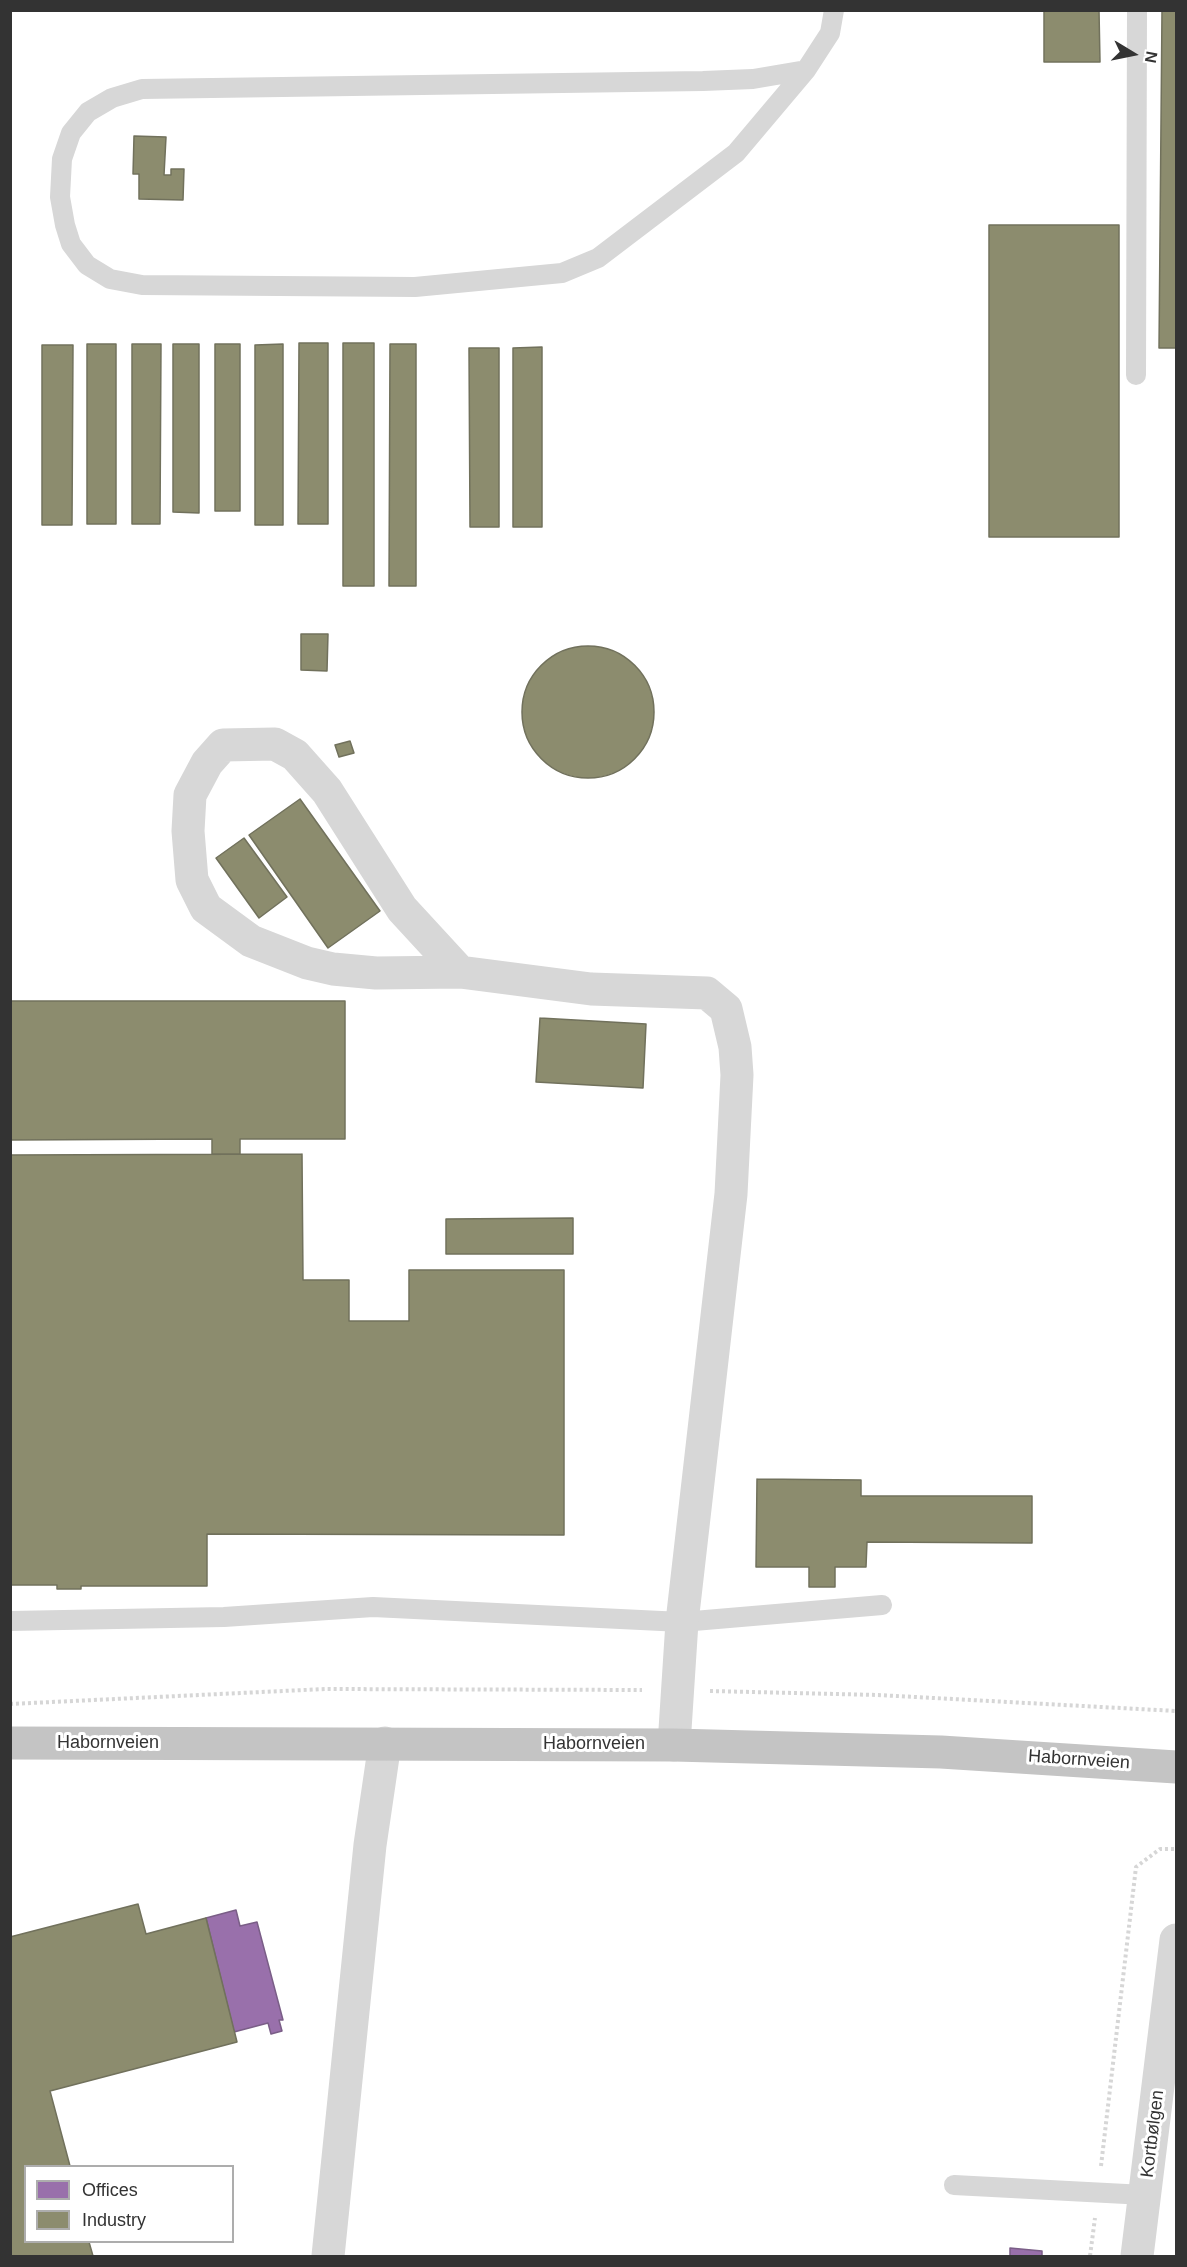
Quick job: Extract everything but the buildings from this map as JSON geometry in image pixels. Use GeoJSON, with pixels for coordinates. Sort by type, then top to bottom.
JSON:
{"type":"FeatureCollection","features":[{"type":"Feature","properties":{"kind":"highway","name":"Habornveien"},"geometry":{"type":"LineString","coordinates":[[10,1743],[674,1745],[941,1752],[1176,1767]]}},
{"type":"Feature","properties":{"kind":"street"},"geometry":{"type":"LineString","coordinates":[[460,972],[402,909],[327,791],[296,755],[275,744],[223,745],[207,763],[190,795],[188,831],[192,880],[206,908],[251,941],[307,963],[333,969],[376,973],[460,972],[591,989],[706,993],[719,1002],[729,1016],[737,1075],[731,1194],[682,1622],[674,1745]]}},
{"type":"Feature","properties":{"kind":"street"},"geometry":{"type":"LineString","coordinates":[[328,2256],[370,1845],[385,1743]]}},
{"type":"Feature","properties":{"kind":"street","name":"Kortbølgen"},"geometry":{"type":"LineString","coordinates":[[1137,2256],[1176,1940]]}},
{"type":"Feature","properties":{"kind":"lane"},"geometry":{"type":"LineString","coordinates":[[806,70],[753,78],[703,81],[142,89],[112,99],[88,112],[71,133],[62,159],[60,197],[64,225],[71,244],[87,265],[110,279],[142,285],[415,287],[562,273],[598,258],[736,153],[806,70],[830,33],[834,10]]}},
{"type":"Feature","properties":{"kind":"lane"},"geometry":{"type":"LineString","coordinates":[[1136,375],[1137,10]]}},
{"type":"Feature","properties":{"kind":"lane"},"geometry":{"type":"LineString","coordinates":[[10,1620],[224,1617],[373,1608],[682,1622],[882,1605]]}},
{"type":"Feature","properties":{"kind":"lane"},"geometry":{"type":"LineString","coordinates":[[954,2185],[1145,2195]]}},
{"type":"Feature","properties":{"kind":"path"},"geometry":{"type":"LineString","coordinates":[[10,1704],[324,1689],[676,1690],[878,1695],[1176,1711]]}},
{"type":"Feature","properties":{"kind":"path"},"geometry":{"type":"LineString","coordinates":[[1090,2256],[1136,1867],[1160,1849],[1176,1849]]}}]}
